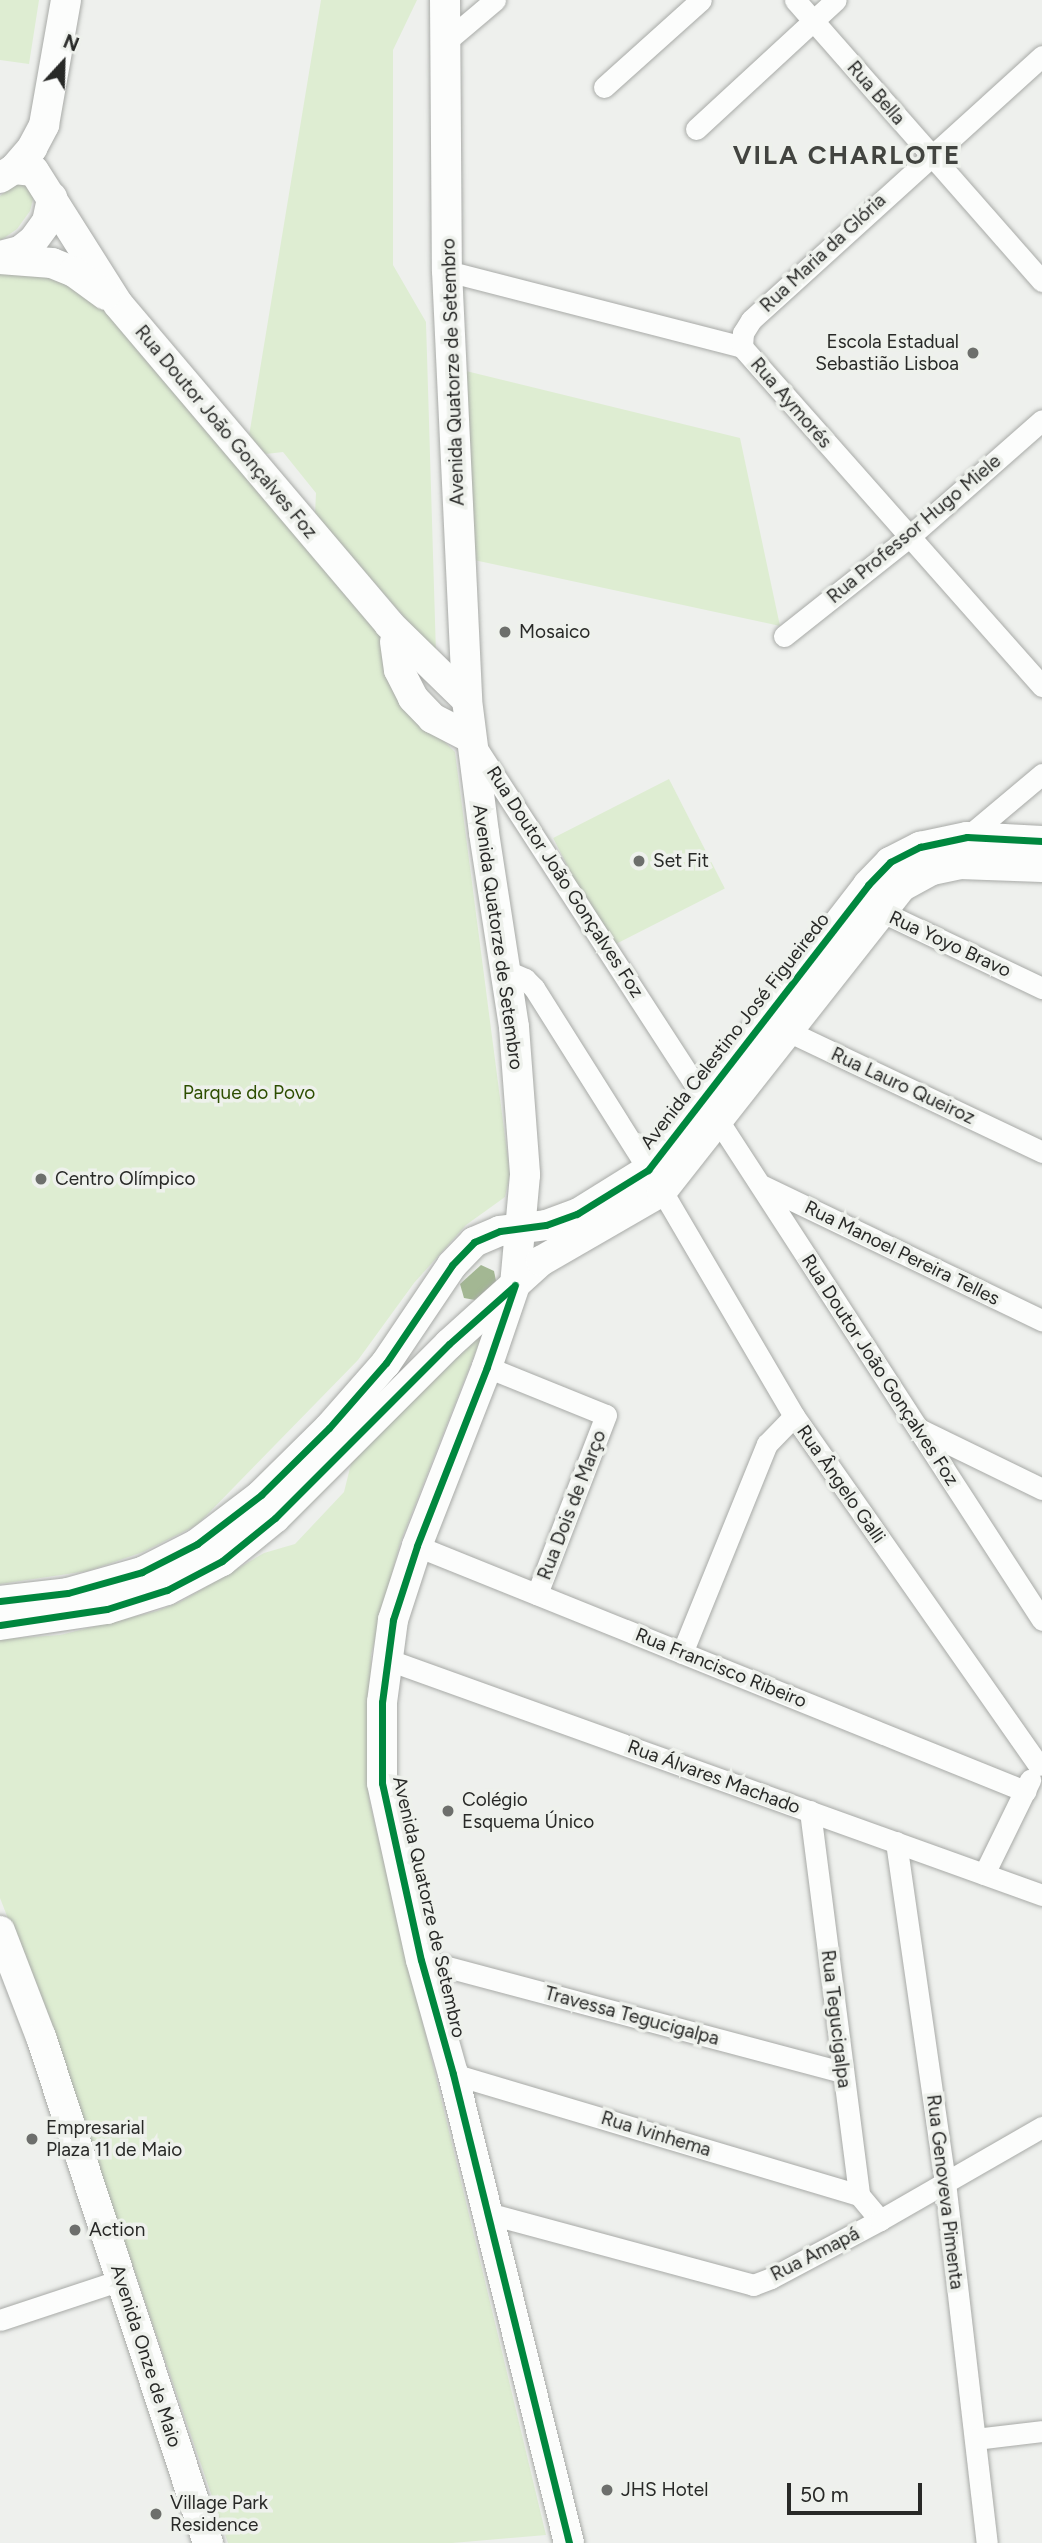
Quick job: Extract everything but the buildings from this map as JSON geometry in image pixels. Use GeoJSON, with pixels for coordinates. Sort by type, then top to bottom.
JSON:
{"type":"FeatureCollection","features":[{"type":"Feature","properties":{"kind":"street"},"geometry":{"type":"LineString","coordinates":[[7,173],[32,148],[44,125],[66,0]]}},
{"type":"Feature","properties":{"kind":"street","name":"Avenida Quatorze de Setembro"},"geometry":{"type":"LineString","coordinates":[[445,0],[443,44],[447,271],[469,716],[514,1027],[524,1162],[522,1226],[515,1285],[487,1367],[417,1546],[393,1620],[386,1659],[382,1783],[421,1960],[453,2074],[569,2543]]}},
{"type":"Feature","properties":{"kind":"street"},"geometry":{"type":"LineString","coordinates":[[443,44],[495,0]]}},
{"type":"Feature","properties":{"kind":"street"},"geometry":{"type":"LineString","coordinates":[[604,87],[701,0]]}},
{"type":"Feature","properties":{"kind":"street","name":"Rua Bella"},"geometry":{"type":"LineString","coordinates":[[795,0],[1042,281]]}},
{"type":"Feature","properties":{"kind":"street"},"geometry":{"type":"LineString","coordinates":[[696,129],[836,0]]}},
{"type":"Feature","properties":{"kind":"street","name":"Rua Maria da Glória"},"geometry":{"type":"LineString","coordinates":[[742,347],[743,333],[751,320],[929,155],[1042,56]]}},
{"type":"Feature","properties":{"kind":"street","name":"Rua Doutor João Gonçalves Foz"},"geometry":{"type":"LineString","coordinates":[[7,173],[34,171],[118,304],[392,633],[469,716],[712,1107],[1042,1620]]}},
{"type":"Feature","properties":{"kind":"street"},"geometry":{"type":"LineString","coordinates":[[0,257],[20,251],[33,241],[47,222],[52,198]]}},
{"type":"Feature","properties":{"kind":"street","name":"Rua Doutor João Gonçalves Foz"},"geometry":{"type":"LineString","coordinates":[[0,257],[52,263],[74,272],[118,304]]}},
{"type":"Feature","properties":{"kind":"street","name":"Rua Aymorés"},"geometry":{"type":"LineString","coordinates":[[447,271],[742,347],[1042,686]]}},
{"type":"Feature","properties":{"kind":"street","name":"Rua Professor Hugo Miele"},"geometry":{"type":"LineString","coordinates":[[784,636],[909,537],[1042,420]]}},
{"type":"Feature","properties":{"kind":"street"},"geometry":{"type":"LineString","coordinates":[[967,837],[1042,774]]}},
{"type":"Feature","properties":{"kind":"street","name":"Avenida Celestino José Figueiredo"},"geometry":{"type":"LineString","coordinates":[[0,1625],[107,1609],[167,1590],[222,1561],[275,1518],[449,1344],[541,1261],[655,1180],[870,906],[890,862],[919,846],[967,837],[1042,841]]}},
{"type":"Feature","properties":{"kind":"street","name":"Avenida Celestino José Figueiredo"},"geometry":{"type":"LineString","coordinates":[[870,906],[932,870],[960,864],[1042,867]]}},
{"type":"Feature","properties":{"kind":"street","name":"Rua Yoyo Bravo"},"geometry":{"type":"LineString","coordinates":[[870,906],[1042,988]]}},
{"type":"Feature","properties":{"kind":"street","name":"Rua Ângelo Galli"},"geometry":{"type":"LineString","coordinates":[[504,970],[524,979],[534,988],[655,1180],[794,1416],[1040,1761]]}},
{"type":"Feature","properties":{"kind":"street","name":"Rua Lauro Queiroz"},"geometry":{"type":"LineString","coordinates":[[776,1025],[1042,1152]]}},
{"type":"Feature","properties":{"kind":"street","name":"Avenida Celestino José Figueiredo"},"geometry":{"type":"LineString","coordinates":[[0,1601],[68,1592],[142,1572],[197,1544],[261,1495],[329,1428],[386,1363],[452,1265],[474,1242],[500,1231],[547,1224],[577,1214],[655,1180]]}},
{"type":"Feature","properties":{"kind":"street","name":"Rua Manoel Pereira Telles"},"geometry":{"type":"LineString","coordinates":[[762,1185],[1042,1320]]}},
{"type":"Feature","properties":{"kind":"street","name":"Rua Dois de Março"},"geometry":{"type":"LineString","coordinates":[[487,1367],[606,1415],[537,1594]]}},
{"type":"Feature","properties":{"kind":"street"},"geometry":{"type":"LineString","coordinates":[[682,1653],[767,1444],[794,1416]]}},
{"type":"Feature","properties":{"kind":"street"},"geometry":{"type":"LineString","coordinates":[[918,1429],[1042,1489]]}},
{"type":"Feature","properties":{"kind":"street","name":"Rua Francisco Ribeiro"},"geometry":{"type":"LineString","coordinates":[[417,1546],[1025,1791]]}},
{"type":"Feature","properties":{"kind":"street","name":"Rua Álvares Machado"},"geometry":{"type":"LineString","coordinates":[[386,1659],[1042,1895]]}},
{"type":"Feature","properties":{"kind":"street"},"geometry":{"type":"LineString","coordinates":[[984,1874],[1040,1761]]}},
{"type":"Feature","properties":{"kind":"street","name":"Rua Tegucigalpa"},"geometry":{"type":"LineString","coordinates":[[810,1811],[859,2194]]}},
{"type":"Feature","properties":{"kind":"street","name":"Rua Genoveva Pimenta"},"geometry":{"type":"LineString","coordinates":[[896,1842],[946,2182],[987,2543]]}},
{"type":"Feature","properties":{"kind":"street","name":"Avenida Onze de Maio"},"geometry":{"type":"LineString","coordinates":[[0,1931],[41,2037],[208,2543]]}},
{"type":"Feature","properties":{"kind":"street","name":"Travessa Tegucigalpa"},"geometry":{"type":"LineString","coordinates":[[421,1960],[843,2072]]}},
{"type":"Feature","properties":{"kind":"street","name":"Rua Ivinhema"},"geometry":{"type":"LineString","coordinates":[[453,2074],[859,2194]]}},
{"type":"Feature","properties":{"kind":"street","name":"Rua Amapá"},"geometry":{"type":"LineString","coordinates":[[487,2213],[753,2284],[771,2278],[880,2221],[1042,2127]]}},
{"type":"Feature","properties":{"kind":"street"},"geometry":{"type":"LineString","coordinates":[[859,2194],[880,2221]]}},
{"type":"Feature","properties":{"kind":"street"},"geometry":{"type":"LineString","coordinates":[[0,2320],[121,2280]]}},
{"type":"Feature","properties":{"kind":"street"},"geometry":{"type":"LineString","coordinates":[[975,2440],[1042,2431]]}},
{"type":"Feature","properties":{"kind":"green space"},"geometry":{"type":"Polygon","coordinates":[[[0,0],[39,0],[29,64],[0,60],[0,0]]]}},
{"type":"Feature","properties":{"kind":"green space"},"geometry":{"type":"Polygon","coordinates":[[[321,0],[417,0],[393,50],[393,265],[426,322],[436,654],[315,514],[316,493],[283,452],[266,454],[249,436],[321,0]]]}},
{"type":"Feature","properties":{"kind":"green space"},"geometry":{"type":"Polygon","coordinates":[[[18,181],[26,181],[35,192],[30,211],[17,229],[0,241],[0,196],[18,181]]]}},
{"type":"Feature","properties":{"kind":"green space","name":"Parque do Povo"},"geometry":{"type":"Polygon","coordinates":[[[0,271],[38,272],[79,288],[117,321],[384,638],[408,706],[455,752],[510,1175],[505,1197],[466,1225],[414,1283],[358,1360],[197,1525],[143,1552],[88,1571],[0,1584],[0,271]]]}},
{"type":"Feature","properties":{"kind":"green space"},"geometry":{"type":"Polygon","coordinates":[[[466,371],[740,438],[780,626],[474,560],[466,371]]]}},
{"type":"Feature","properties":{"kind":"green space","name":"Set Fit"},"geometry":{"type":"Polygon","coordinates":[[[669,779],[725,889],[609,948],[553,838],[669,779]]]}},
{"type":"Feature","properties":{"kind":"green space"},"geometry":{"type":"Polygon","coordinates":[[[483,1333],[400,1543],[371,1655],[369,1799],[546,2535],[452,2543],[228,2543],[56,2042],[0,1898],[0,1639],[60,1635],[157,1611],[182,1601],[264,1553],[295,1544],[344,1492],[352,1460],[483,1333]]]}},
{"type":"Feature","properties":{"kind":"shaded area"},"geometry":{"type":"Polygon","coordinates":[[[481,1265],[494,1271],[496,1281],[475,1300],[464,1298],[460,1284],[481,1265]]]}},
{"type":"Feature","properties":{"kind":"cycle path"},"geometry":{"type":"LineString","coordinates":[[0,1601],[68,1593],[142,1572],[197,1544],[261,1495],[329,1428],[386,1363],[452,1265],[474,1242],[500,1231],[546,1225],[577,1214],[648,1170],[868,885],[890,862],[920,847],[967,837],[1042,841]]}},
{"type":"Feature","properties":{"kind":"cycle path"},"geometry":{"type":"LineString","coordinates":[[515,1285],[487,1367],[417,1546],[393,1620],[382,1702],[382,1783],[421,1960],[453,2074],[569,2543]]}},
{"type":"Feature","properties":{"kind":"cycle path"},"geometry":{"type":"LineString","coordinates":[[0,1625],[107,1609],[167,1590],[222,1561],[275,1518],[449,1344],[513,1287]]}},
{"type":"Feature","properties":{"kind":"place","name":"Escola Estadual Sebastião Lisboa"},"geometry":{"type":"Point","coordinates":[973,353]}},
{"type":"Feature","properties":{"kind":"place","name":"Mosaico"},"geometry":{"type":"Point","coordinates":[505,632]}},
{"type":"Feature","properties":{"kind":"place","name":"Set Fit"},"geometry":{"type":"Point","coordinates":[639,861]}},
{"type":"Feature","properties":{"kind":"place","name":"Centro Olímpico"},"geometry":{"type":"Point","coordinates":[41,1179]}},
{"type":"Feature","properties":{"kind":"place","name":"Colégio Esquema Único"},"geometry":{"type":"Point","coordinates":[448,1811]}},
{"type":"Feature","properties":{"kind":"place","name":"Empresarial Plaza 11 de Maio"},"geometry":{"type":"Point","coordinates":[32,2139]}},
{"type":"Feature","properties":{"kind":"place","name":"Action"},"geometry":{"type":"Point","coordinates":[75,2230]}},
{"type":"Feature","properties":{"kind":"place","name":"JHS Hotel"},"geometry":{"type":"Point","coordinates":[607,2490]}},
{"type":"Feature","properties":{"kind":"place","name":"Village Park Residence"},"geometry":{"type":"Point","coordinates":[156,2514]}},
{"type":"Feature","properties":{"kind":"district","name":"VILA CHARLOTE"},"geometry":{"type":"Point","coordinates":[847,156]}}]}
